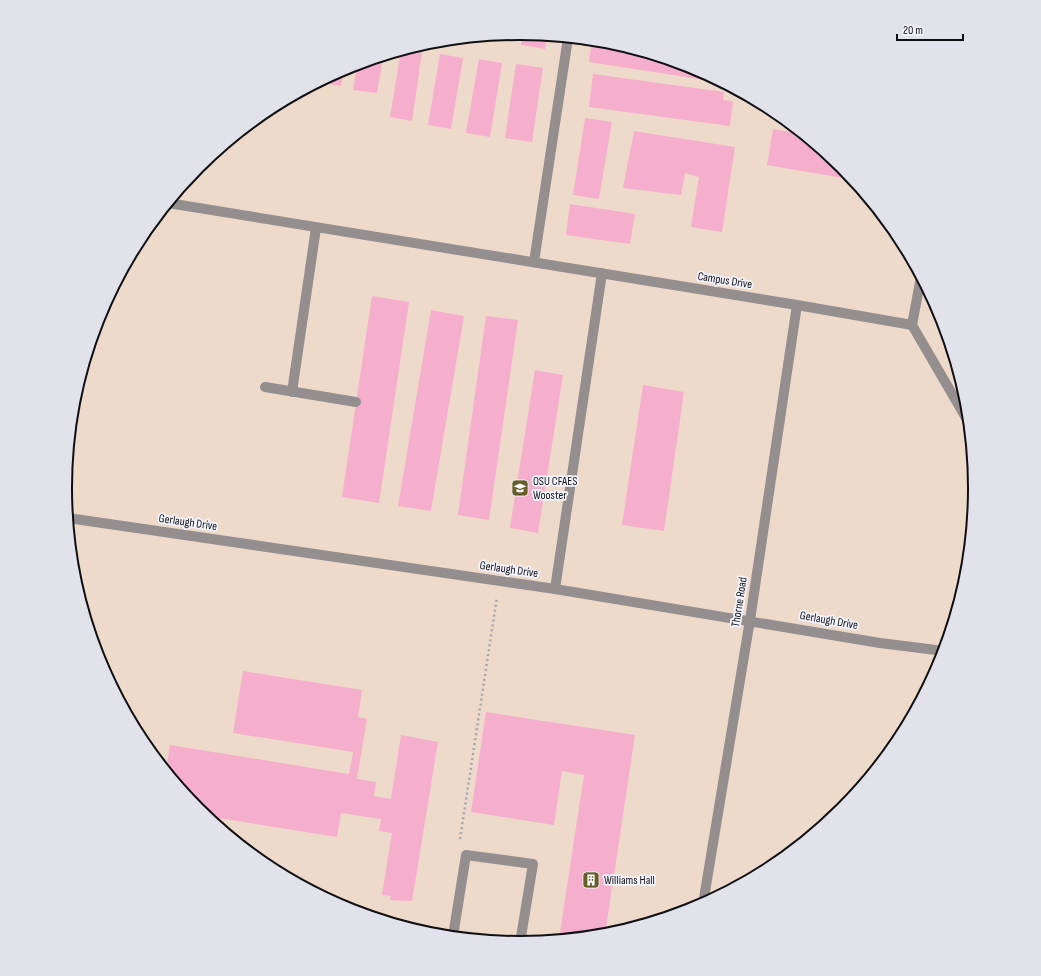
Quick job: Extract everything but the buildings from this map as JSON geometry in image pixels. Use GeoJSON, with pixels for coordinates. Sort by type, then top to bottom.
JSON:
{"type":"FeatureCollection","features":[{"type":"Feature","properties":{"kind":"lane"},"geometry":{"type":"LineString","coordinates":[[534,262],[567,43]]}},
{"type":"Feature","properties":{"kind":"lane","name":"Campus Drive"},"geometry":{"type":"LineString","coordinates":[[174,204],[797,304],[912,325]]}},
{"type":"Feature","properties":{"kind":"lane"},"geometry":{"type":"LineString","coordinates":[[292,392],[316,228]]}},
{"type":"Feature","properties":{"kind":"lane"},"geometry":{"type":"LineString","coordinates":[[555,589],[602,273]]}},
{"type":"Feature","properties":{"kind":"lane"},"geometry":{"type":"LineString","coordinates":[[919,285],[912,325],[962,410]]}},
{"type":"Feature","properties":{"kind":"lane","name":"Thorne Road"},"geometry":{"type":"LineString","coordinates":[[704,897],[750,620],[797,304]]}},
{"type":"Feature","properties":{"kind":"lane"},"geometry":{"type":"LineString","coordinates":[[265,387],[356,402]]}},
{"type":"Feature","properties":{"kind":"lane","name":"Gerlaugh Drive"},"geometry":{"type":"LineString","coordinates":[[73,519],[555,589],[750,620],[880,643],[937,651]]}},
{"type":"Feature","properties":{"kind":"lane"},"geometry":{"type":"LineString","coordinates":[[454,931],[466,855],[533,864],[521,936]]}},
{"type":"Feature","properties":{"kind":"path"},"geometry":{"type":"LineString","coordinates":[[460,839],[500,581]]}},
{"type":"Feature","properties":{"kind":"shaded area","name":"OSU CFAES Wooster"},"geometry":{"type":"Polygon","coordinates":[[[491,41],[550,41],[579,44],[636,55],[665,64],[719,86],[744,100],[793,133],[816,151],[837,171],[876,215],[893,239],[922,290],[945,344],[953,372],[965,430],[968,459],[968,517],[965,546],[960,575],[945,632],[922,686],[908,712],[876,761],[857,783],[816,825],[793,843],[744,876],[719,890],[692,902],[636,921],[579,932],[550,935],[520,936],[462,932],[405,921],[376,912],[322,890],[296,876],[248,843],[225,825],[204,805],[165,761],[148,737],[119,686],[96,632],[88,604],[76,546],[73,517],[73,459],[76,430],[81,401],[96,344],[119,290],[133,264],[165,215],[184,193],[225,151],[248,133],[297,100],[322,86],[349,74],[405,55],[462,44],[491,41]]]}},
{"type":"Feature","properties":{"kind":"place","name":"OSU CFAES Wooster"},"geometry":{"type":"Point","coordinates":[520,488]}},
{"type":"Feature","properties":{"kind":"place","name":"Williams Hall"},"geometry":{"type":"Point","coordinates":[591,880]}}]}
